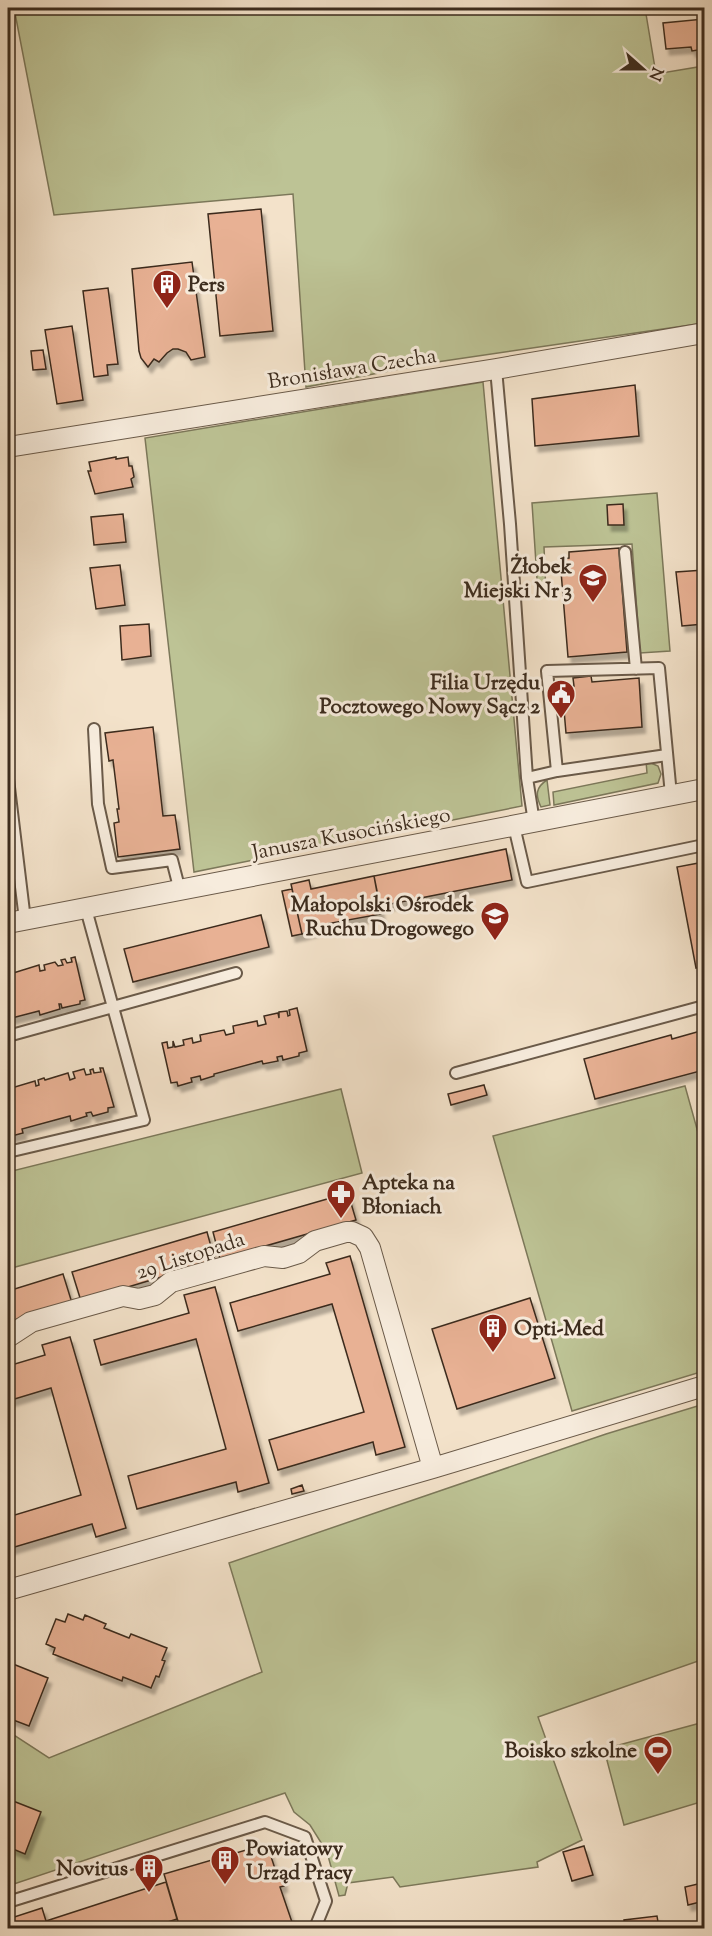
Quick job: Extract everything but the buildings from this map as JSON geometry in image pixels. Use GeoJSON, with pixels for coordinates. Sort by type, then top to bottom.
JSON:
{"type":"FeatureCollection","features":[{"type":"Feature","properties":{"kind":"street","name":"Bronisława Czecha"},"geometry":{"type":"LineString","coordinates":[[8,447],[705,333]]}},
{"type":"Feature","properties":{"kind":"street","name":"Janusza Kusocińskiego"},"geometry":{"type":"LineString","coordinates":[[16,921],[705,789]]}},
{"type":"Feature","properties":{"kind":"street","name":"29 Listopada"},"geometry":{"type":"LineString","coordinates":[[8,1337],[31,1322],[123,1296],[139,1299],[147,1297],[171,1282],[264,1256],[283,1258],[299,1253],[315,1241],[352,1232],[363,1237],[370,1248],[433,1468]]}},
{"type":"Feature","properties":{"kind":"street"},"geometry":{"type":"LineString","coordinates":[[8,1590],[433,1468],[705,1386]]}},
{"type":"Feature","properties":{"kind":"lane"},"geometry":{"type":"LineString","coordinates":[[496,369],[510,524],[528,777],[534,822]]}},
{"type":"Feature","properties":{"kind":"lane"},"geometry":{"type":"LineString","coordinates":[[625,552],[636,669]]}},
{"type":"Feature","properties":{"kind":"lane"},"geometry":{"type":"LineString","coordinates":[[557,771],[547,671],[659,668],[671,795]]}},
{"type":"Feature","properties":{"kind":"lane"},"geometry":{"type":"LineString","coordinates":[[94,729],[98,804],[112,868],[172,860],[180,891]]}},
{"type":"Feature","properties":{"kind":"lane"},"geometry":{"type":"LineString","coordinates":[[528,777],[668,756]]}},
{"type":"Feature","properties":{"kind":"lane"},"geometry":{"type":"LineString","coordinates":[[8,779],[16,921]]}},
{"type":"Feature","properties":{"kind":"lane"},"geometry":{"type":"LineString","coordinates":[[514,826],[526,882],[705,845]]}},
{"type":"Feature","properties":{"kind":"lane"},"geometry":{"type":"LineString","coordinates":[[8,1152],[144,1120],[86,909]]}},
{"type":"Feature","properties":{"kind":"lane"},"geometry":{"type":"LineString","coordinates":[[8,1036],[236,973]]}},
{"type":"Feature","properties":{"kind":"lane"},"geometry":{"type":"LineString","coordinates":[[456,1073],[705,1006]]}},
{"type":"Feature","properties":{"kind":"lane"},"geometry":{"type":"LineString","coordinates":[[8,1902],[265,1822],[306,1837],[326,1901],[315,1929]]}},
{"type":"Feature","properties":{"kind":"green space"},"geometry":{"type":"Polygon","coordinates":[[[14,8],[645,8],[656,74],[704,66],[704,323],[430,363],[306,387],[293,194],[54,215],[14,8]]]}},
{"type":"Feature","properties":{"kind":"green space"},"geometry":{"type":"Polygon","coordinates":[[[483,382],[522,806],[194,872],[145,438],[483,382]]]}},
{"type":"Feature","properties":{"kind":"green space"},"geometry":{"type":"Polygon","coordinates":[[[657,493],[670,651],[640,653],[632,544],[544,547],[546,594],[538,594],[532,503],[657,493]]]}},
{"type":"Feature","properties":{"kind":"green space"},"geometry":{"type":"Polygon","coordinates":[[[646,761],[658,766],[661,774],[658,783],[554,805],[553,792],[647,773],[646,761]]]}},
{"type":"Feature","properties":{"kind":"green space"},"geometry":{"type":"Polygon","coordinates":[[[547,780],[550,805],[541,807],[538,792],[547,780]]]}},
{"type":"Feature","properties":{"kind":"green space"},"geometry":{"type":"Polygon","coordinates":[[[685,1086],[704,1154],[704,1371],[572,1411],[493,1136],[685,1086]]]}},
{"type":"Feature","properties":{"kind":"green space"},"geometry":{"type":"Polygon","coordinates":[[[341,1089],[362,1173],[8,1269],[8,1172],[341,1089]]]}},
{"type":"Feature","properties":{"kind":"green space"},"geometry":{"type":"Polygon","coordinates":[[[704,1404],[704,1659],[538,1717],[582,1840],[537,1862],[538,1867],[400,1887],[393,1877],[348,1883],[345,1895],[339,1896],[327,1852],[310,1825],[294,1812],[285,1793],[8,1886],[8,1737],[14,1735],[49,1758],[262,1672],[229,1563],[606,1434],[704,1404]]]}},
{"type":"Feature","properties":{"kind":"green space","name":"Boisko szkolne"},"geometry":{"type":"Polygon","coordinates":[[[704,1722],[704,1801],[624,1825],[604,1749],[704,1722]]]}},
{"type":"Feature","properties":{"kind":"place","name":"Pers"},"geometry":{"type":"Point","coordinates":[167,310]}},
{"type":"Feature","properties":{"kind":"place","name":"Żłobek Miejski Nr 3"},"geometry":{"type":"Point","coordinates":[593,604]}},
{"type":"Feature","properties":{"kind":"place","name":"Filia Urzędu Pocztowego Nowy Sącz 2"},"geometry":{"type":"Point","coordinates":[561,720]}},
{"type":"Feature","properties":{"kind":"place","name":"Małopolski Ośrodek Ruchu Drogowego"},"geometry":{"type":"Point","coordinates":[495,942]}},
{"type":"Feature","properties":{"kind":"place","name":"Apteka na Błoniach"},"geometry":{"type":"Point","coordinates":[341,1220]}},
{"type":"Feature","properties":{"kind":"place","name":"Opti-Med"},"geometry":{"type":"Point","coordinates":[493,1354]}},
{"type":"Feature","properties":{"kind":"place","name":"Boisko szkolne"},"geometry":{"type":"Point","coordinates":[658,1776]}},
{"type":"Feature","properties":{"kind":"place","name":"Powiatowy Urząd Pracy"},"geometry":{"type":"Point","coordinates":[225,1886]}},
{"type":"Feature","properties":{"kind":"place","name":"Novitus"},"geometry":{"type":"Point","coordinates":[149,1894]}}]}
